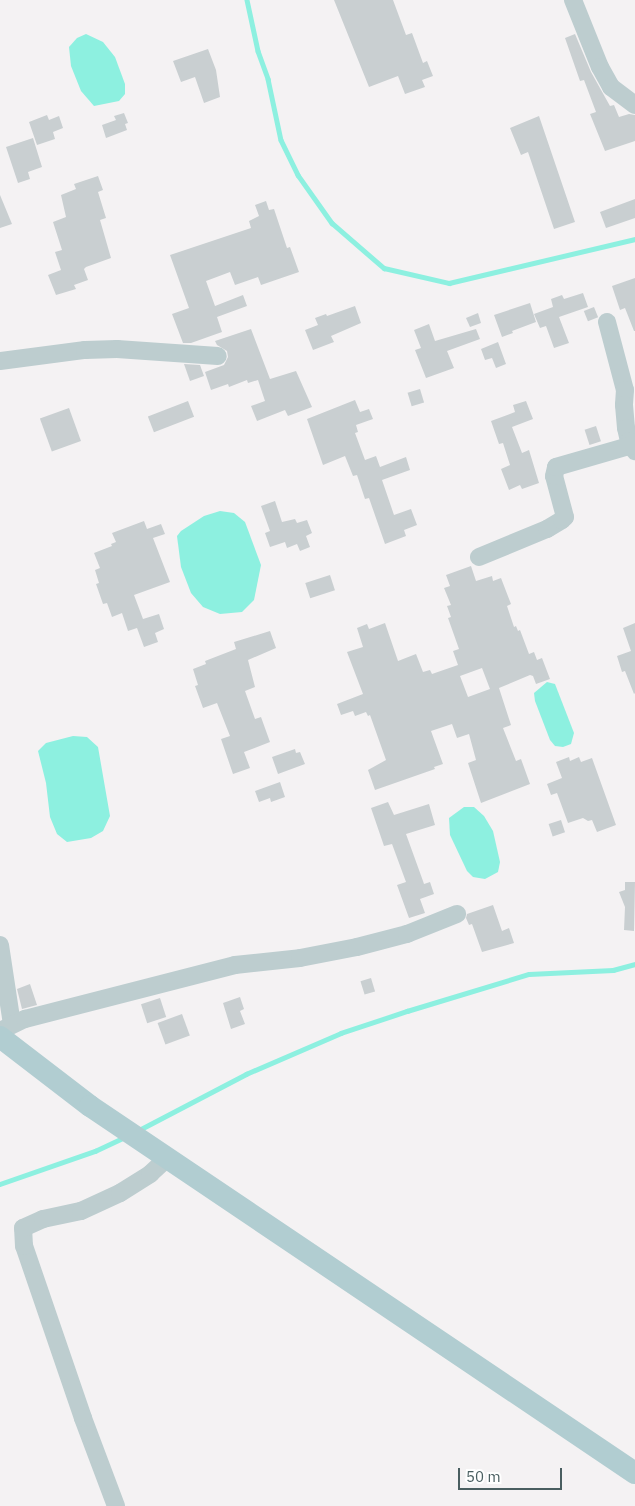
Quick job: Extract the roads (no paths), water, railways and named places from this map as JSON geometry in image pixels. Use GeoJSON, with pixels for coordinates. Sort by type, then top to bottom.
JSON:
{"type":"FeatureCollection","features":[{"type":"Feature","properties":{"kind":"main road"},"geometry":{"type":"LineString","coordinates":[[4,1030],[110,1119],[635,1473]]}},
{"type":"Feature","properties":{"kind":"street"},"geometry":{"type":"LineString","coordinates":[[573,0],[600,67],[611,87],[635,105]]}},
{"type":"Feature","properties":{"kind":"street"},"geometry":{"type":"LineString","coordinates":[[479,557],[547,529],[562,520],[565,516],[554,476],[556,467],[634,448],[626,428],[624,405],[630,387],[607,322]]}},
{"type":"Feature","properties":{"kind":"street"},"geometry":{"type":"LineString","coordinates":[[0,361],[85,350],[116,349],[218,356]]}},
{"type":"Feature","properties":{"kind":"street"},"geometry":{"type":"LineString","coordinates":[[0,944],[4,1030],[235,965],[300,958],[357,947],[406,934],[457,914]]}},
{"type":"Feature","properties":{"kind":"street"},"geometry":{"type":"LineString","coordinates":[[116,1506],[82,1418],[28,1255],[23,1228],[43,1219],[82,1211],[120,1193],[150,1174],[167,1158]]}},
{"type":"Feature","properties":{"kind":"waterway"},"geometry":{"type":"LineString","coordinates":[[247,0],[258,51],[268,79],[281,140],[298,175],[332,223],[384,268],[449,283],[635,239]]}},
{"type":"Feature","properties":{"kind":"waterway"},"geometry":{"type":"LineString","coordinates":[[139,1130],[246,1074],[341,1033],[529,974],[613,970],[635,964]]}},
{"type":"Feature","properties":{"kind":"waterway"},"geometry":{"type":"LineString","coordinates":[[0,1184],[95,1151],[125,1137]]}}]}
